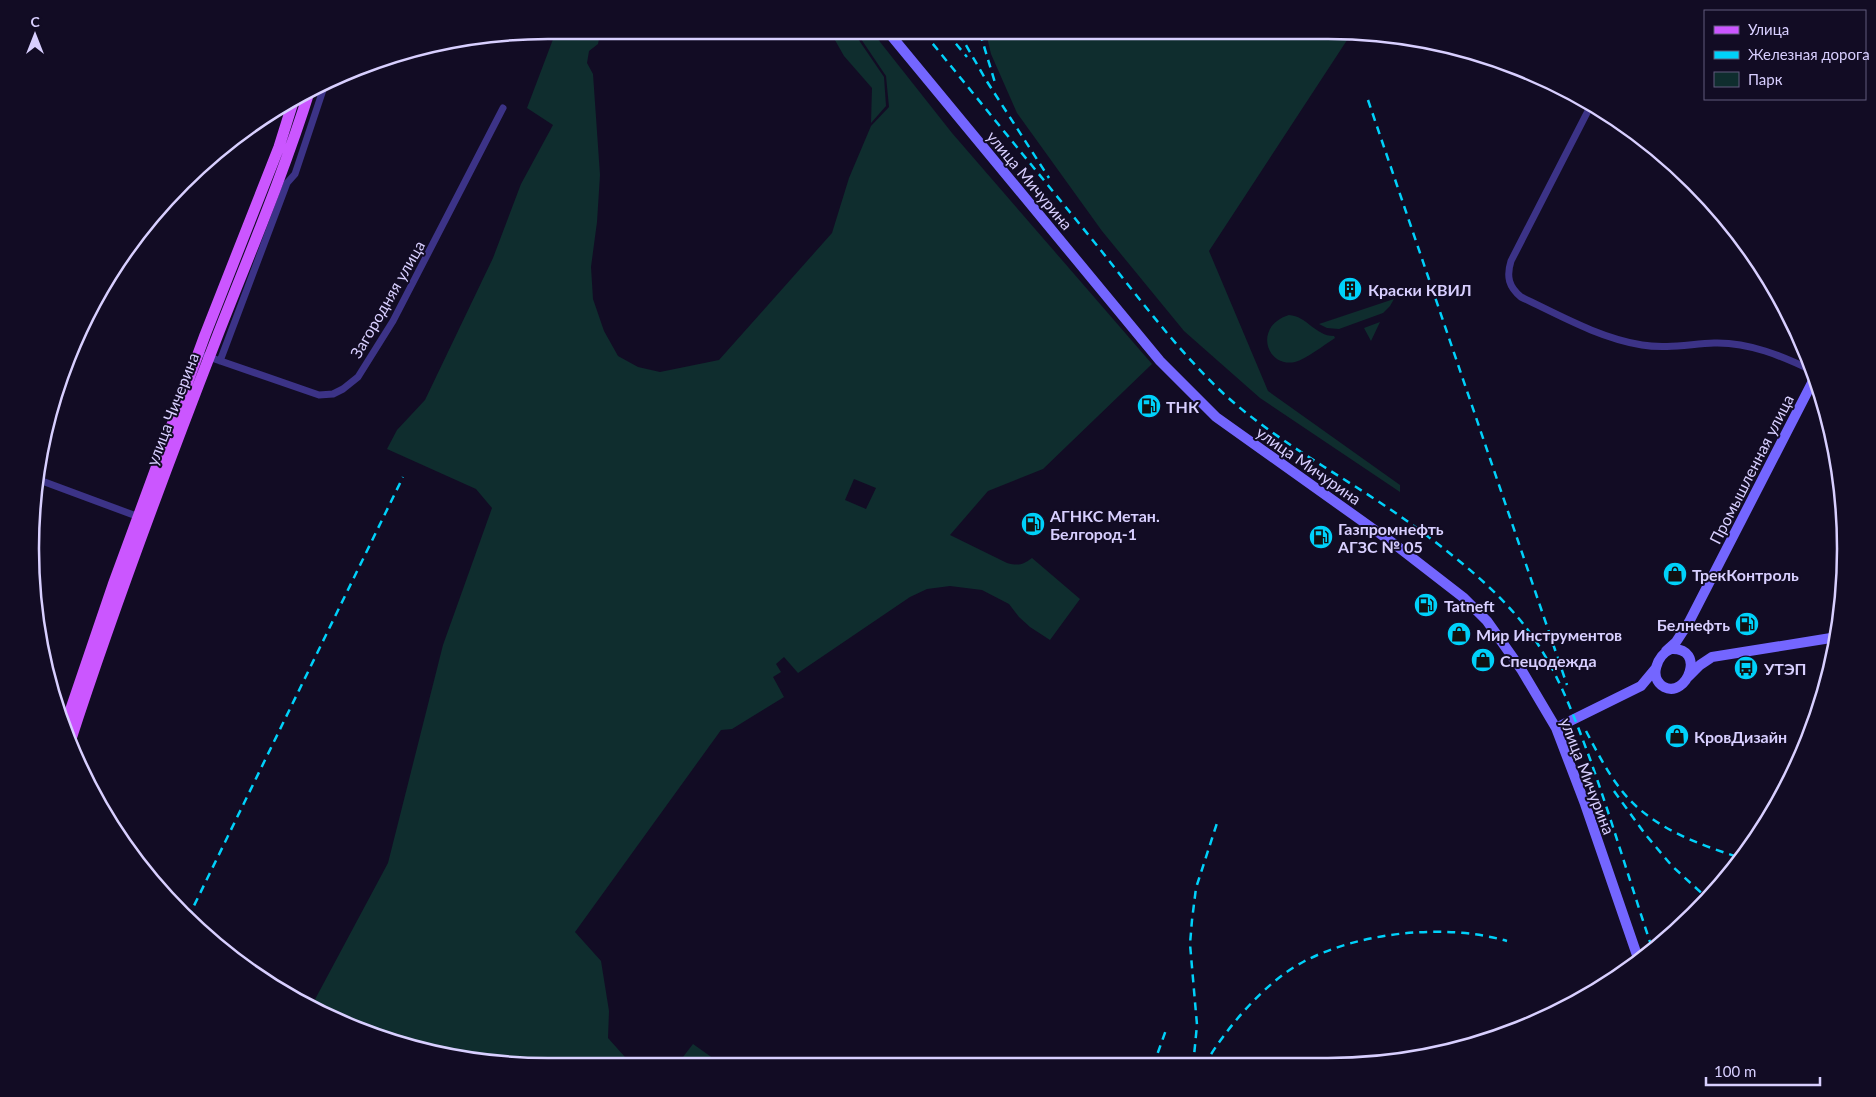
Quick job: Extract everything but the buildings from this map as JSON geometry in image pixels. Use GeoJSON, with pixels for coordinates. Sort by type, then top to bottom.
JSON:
{"type":"FeatureCollection","features":[{"type":"Feature","properties":{"kind":"main road","name":"улица Мичурина"},"geometry":{"type":"LineString","coordinates":[[894,39],[1160,361],[1178,380],[1216,417],[1393,543],[1464,598],[1487,621],[1521,669],[1556,728],[1582,795],[1637,954]]}},
{"type":"Feature","properties":{"kind":"main road","name":"улица Чичерина"},"geometry":{"type":"LineString","coordinates":[[68,717],[94,638],[210,357],[284,165],[306,100]]}},
{"type":"Feature","properties":{"kind":"main road","name":"улица Чичерина"},"geometry":{"type":"LineString","coordinates":[[210,357],[291,109]]}},
{"type":"Feature","properties":{"kind":"main road","name":"Промышленная улица"},"geometry":{"type":"LineString","coordinates":[[1666,651],[1684,631],[1810,384]]}},
{"type":"Feature","properties":{"kind":"main road","name":"улица Чичерина"},"geometry":{"type":"LineString","coordinates":[[73,732],[143,518]]}},
{"type":"Feature","properties":{"kind":"main road"},"geometry":{"type":"LineString","coordinates":[[1684,631],[1686,653],[1691,663],[1688,677]]}},
{"type":"Feature","properties":{"kind":"main road"},"geometry":{"type":"LineString","coordinates":[[1641,686],[1656,668],[1662,654],[1666,651],[1675,649],[1686,653],[1712,657],[1829,638]]}},
{"type":"Feature","properties":{"kind":"main road"},"geometry":{"type":"LineString","coordinates":[[1656,668],[1656,678],[1662,685],[1668,688],[1676,688],[1681,686],[1700,665],[1712,657]]}},
{"type":"Feature","properties":{"kind":"main road"},"geometry":{"type":"LineString","coordinates":[[1556,728],[1641,686],[1662,685]]}},
{"type":"Feature","properties":{"kind":"street"},"geometry":{"type":"LineString","coordinates":[[210,357],[287,183],[295,174],[323,91]]}},
{"type":"Feature","properties":{"kind":"street","name":"Загородняя улица"},"geometry":{"type":"LineString","coordinates":[[210,357],[319,395],[333,394],[344,389],[358,377],[393,321],[503,108]]}},
{"type":"Feature","properties":{"kind":"street"},"geometry":{"type":"LineString","coordinates":[[1588,111],[1511,261],[1508,270],[1508,280],[1513,290],[1521,297],[1583,327],[1640,345],[1657,347],[1716,343],[1744,345],[1771,352],[1803,367]]}},
{"type":"Feature","properties":{"kind":"street"},"geometry":{"type":"LineString","coordinates":[[43,481],[143,518]]}},
{"type":"Feature","properties":{"kind":"green space"},"geometry":{"type":"Polygon","coordinates":[[[553,39],[599,39],[598,44],[589,51],[587,63],[593,74],[600,175],[597,222],[591,267],[593,299],[604,331],[618,356],[638,367],[660,372],[719,360],[832,233],[849,178],[871,126],[889,107],[886,76],[861,39],[878,39],[952,133],[1152,364],[1043,469],[988,491],[950,535],[1007,563],[1020,564],[1032,558],[1080,599],[1050,640],[1030,627],[1009,604],[982,590],[950,586],[927,589],[910,597],[798,673],[784,657],[776,664],[781,672],[773,677],[784,697],[732,729],[721,730],[575,932],[601,961],[609,1011],[608,1038],[626,1058],[515,1057],[449,1048],[385,1031],[314,1001],[388,863],[443,645],[492,508],[476,489],[387,449],[397,430],[425,400],[493,258],[521,184],[553,125],[527,108],[553,39]],[[854,479],[845,500],[866,509],[876,488],[854,479]]]}},
{"type":"Feature","properties":{"kind":"green space"},"geometry":{"type":"Polygon","coordinates":[[[834,39],[858,39],[884,77],[886,106],[871,123],[872,88],[844,56],[834,39]]]}},
{"type":"Feature","properties":{"kind":"green space"},"geometry":{"type":"Polygon","coordinates":[[[987,39],[1347,40],[1209,251],[1268,391],[1400,485],[1400,492],[1260,398],[1184,331],[1102,231],[1017,113],[991,54],[987,39]]]}},
{"type":"Feature","properties":{"kind":"green space"},"geometry":{"type":"Polygon","coordinates":[[[1394,299],[1383,313],[1339,329],[1327,328],[1319,324],[1394,299]]]}},
{"type":"Feature","properties":{"kind":"green space"},"geometry":{"type":"Polygon","coordinates":[[[1289,315],[1301,319],[1321,333],[1334,336],[1335,338],[1310,355],[1295,362],[1285,362],[1277,359],[1271,353],[1267,336],[1278,320],[1289,315]]]}},
{"type":"Feature","properties":{"kind":"green space"},"geometry":{"type":"Polygon","coordinates":[[[1380,322],[1371,341],[1364,328],[1380,322]]]}},
{"type":"Feature","properties":{"kind":"green space"},"geometry":{"type":"Polygon","coordinates":[[[693,1044],[713,1058],[682,1058],[693,1044]]]}},
{"type":"Feature","properties":{"kind":"railway"},"geometry":{"type":"LineString","coordinates":[[929,39],[1157,321],[1206,377],[1267,429],[1384,505],[1440,546],[1489,587],[1531,634],[1557,679],[1590,759],[1650,943]]}},
{"type":"Feature","properties":{"kind":"railway"},"geometry":{"type":"LineString","coordinates":[[952,39],[967,57]]}},
{"type":"Feature","properties":{"kind":"railway"},"geometry":{"type":"LineString","coordinates":[[962,39],[986,80],[1049,178]]}},
{"type":"Feature","properties":{"kind":"railway"},"geometry":{"type":"LineString","coordinates":[[982,39],[996,86]]}},
{"type":"Feature","properties":{"kind":"railway"},"geometry":{"type":"LineString","coordinates":[[1368,100],[1567,685]]}},
{"type":"Feature","properties":{"kind":"railway"},"geometry":{"type":"LineString","coordinates":[[191,912],[403,477]]}},
{"type":"Feature","properties":{"kind":"railway"},"geometry":{"type":"LineString","coordinates":[[1586,731],[1614,780],[1630,801],[1644,813],[1658,823],[1690,840],[1734,856]]}},
{"type":"Feature","properties":{"kind":"railway"},"geometry":{"type":"LineString","coordinates":[[1614,791],[1645,834],[1672,866],[1702,894]]}},
{"type":"Feature","properties":{"kind":"railway"},"geometry":{"type":"LineString","coordinates":[[1194,1058],[1197,1025],[1190,944],[1192,920],[1196,888],[1217,823]]}},
{"type":"Feature","properties":{"kind":"railway"},"geometry":{"type":"LineString","coordinates":[[1209,1058],[1234,1022],[1275,981],[1289,970],[1325,952],[1376,937],[1430,932],[1457,932],[1507,941]]}},
{"type":"Feature","properties":{"kind":"railway"},"geometry":{"type":"LineString","coordinates":[[1156,1058],[1166,1030]]}},
{"type":"Feature","properties":{"kind":"place","name":"Краски КВИЛ"},"geometry":{"type":"Point","coordinates":[1350,289]}},
{"type":"Feature","properties":{"kind":"place","name":"ТНК"},"geometry":{"type":"Point","coordinates":[1149,406]}},
{"type":"Feature","properties":{"kind":"place","name":"АГНКС Метан. Белгород-1"},"geometry":{"type":"Point","coordinates":[1033,524]}},
{"type":"Feature","properties":{"kind":"place","name":"Газпромнефть АГЗС № 05"},"geometry":{"type":"Point","coordinates":[1321,537]}},
{"type":"Feature","properties":{"kind":"place","name":"ТрекКонтроль"},"geometry":{"type":"Point","coordinates":[1675,574]}},
{"type":"Feature","properties":{"kind":"place","name":"Tatneft"},"geometry":{"type":"Point","coordinates":[1426,605]}},
{"type":"Feature","properties":{"kind":"place","name":"Белнефть"},"geometry":{"type":"Point","coordinates":[1747,624]}},
{"type":"Feature","properties":{"kind":"place","name":"Мир Инструментов"},"geometry":{"type":"Point","coordinates":[1459,634]}},
{"type":"Feature","properties":{"kind":"place","name":"Спецодежда"},"geometry":{"type":"Point","coordinates":[1483,660]}},
{"type":"Feature","properties":{"kind":"place","name":"УТЭП"},"geometry":{"type":"Point","coordinates":[1746,668]}},
{"type":"Feature","properties":{"kind":"place","name":"КровДизайн"},"geometry":{"type":"Point","coordinates":[1677,736]}}]}
